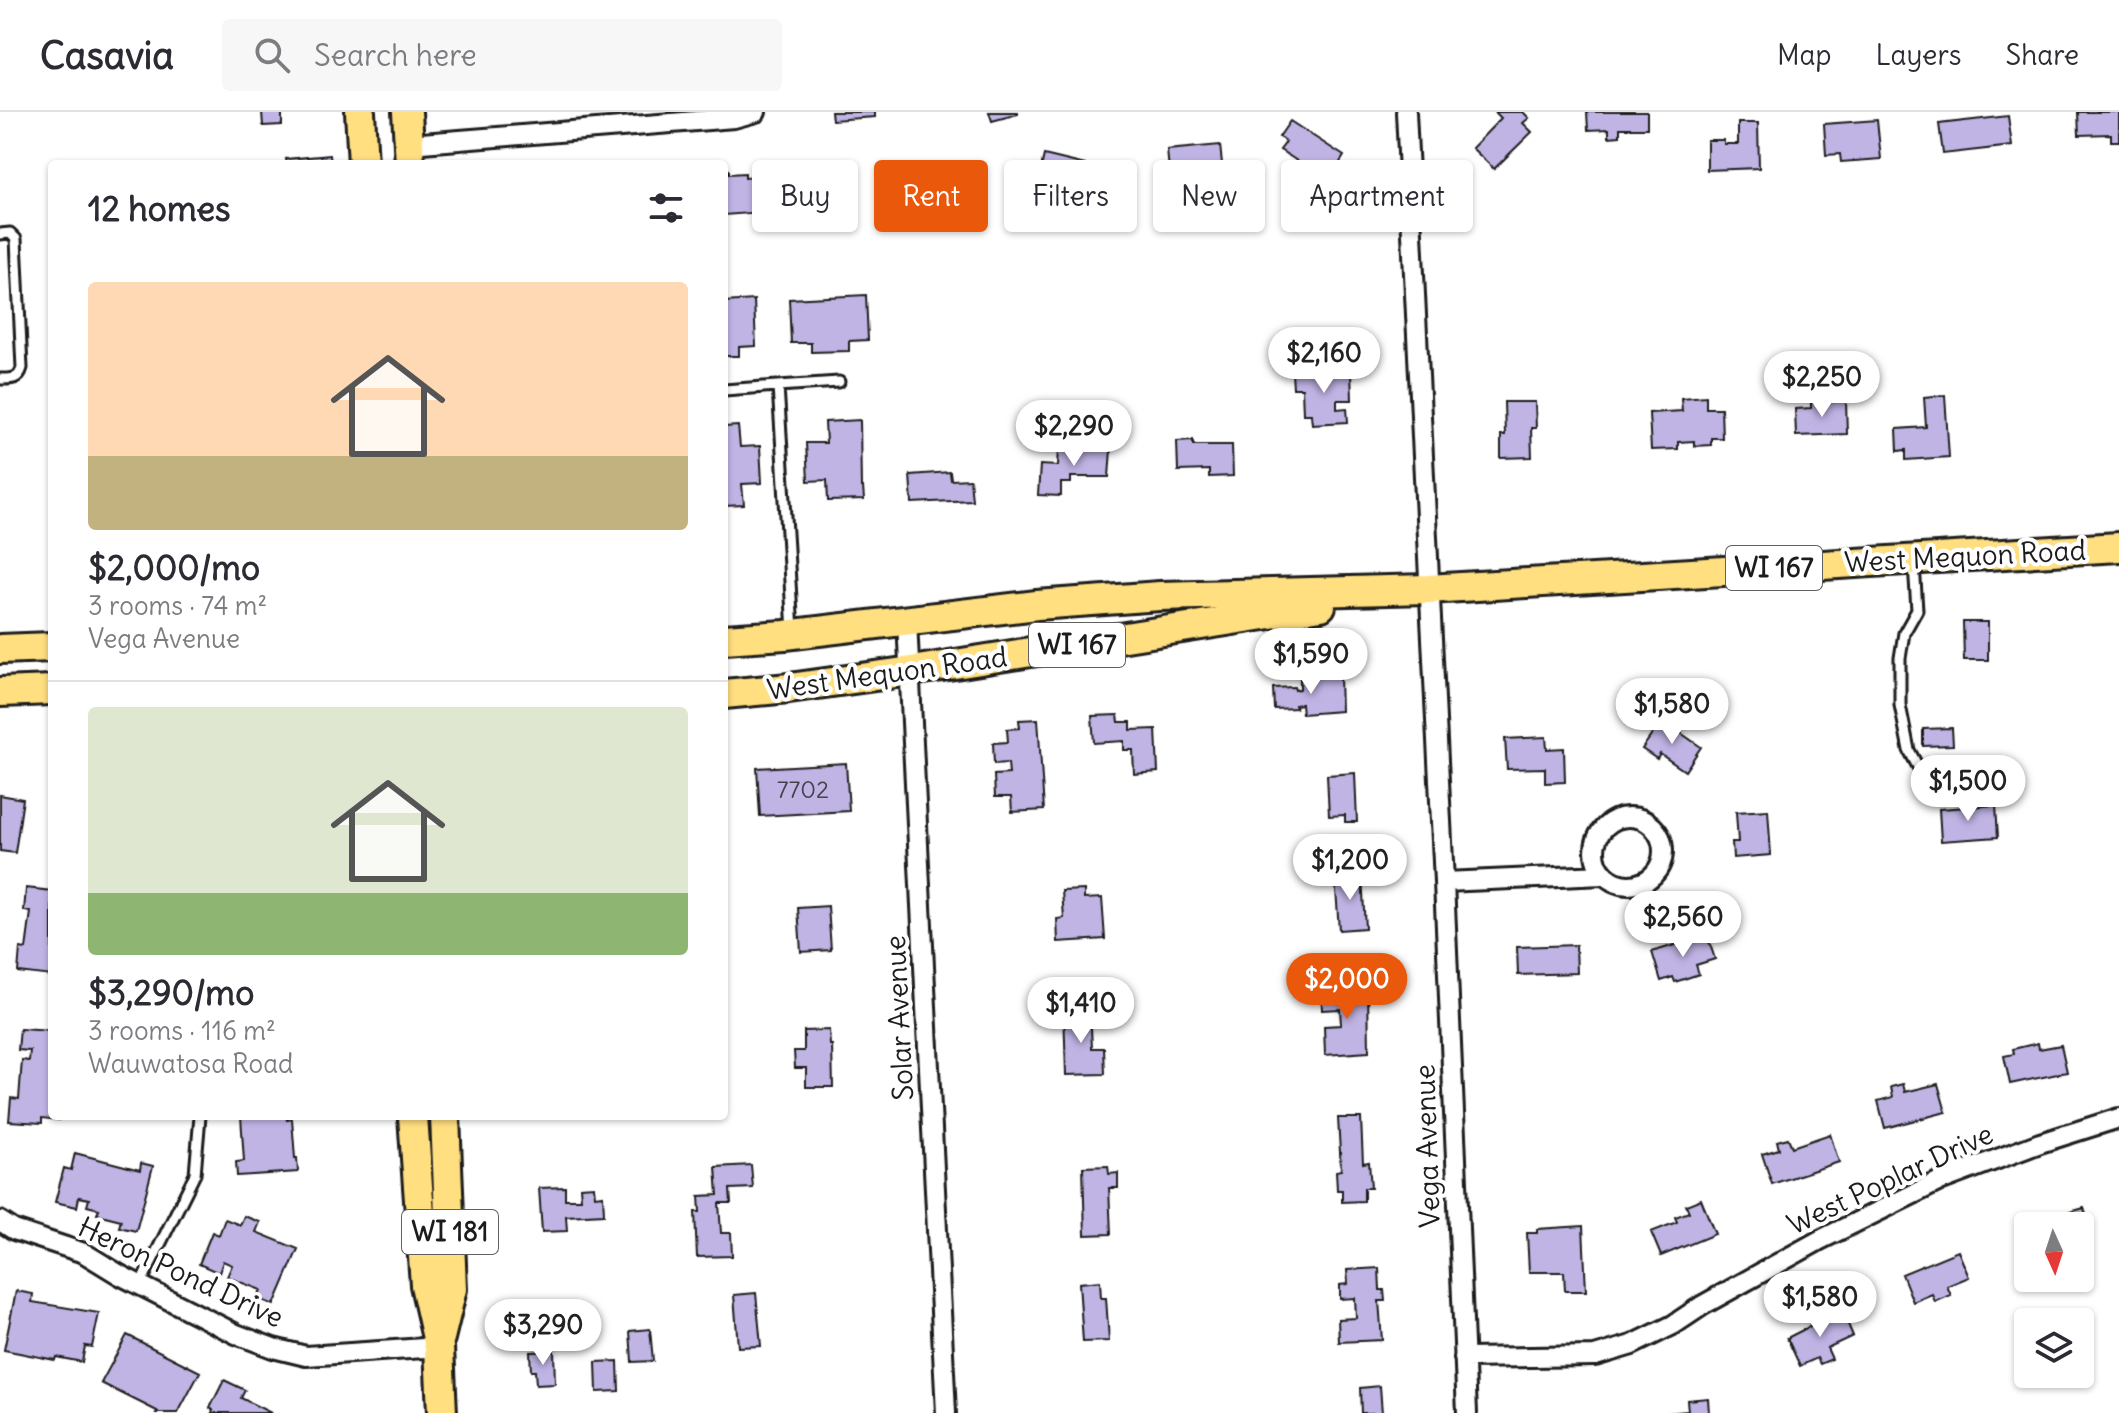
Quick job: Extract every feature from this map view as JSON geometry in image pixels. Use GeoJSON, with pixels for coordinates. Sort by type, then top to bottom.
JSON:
{"type":"FeatureCollection","features":[{"type":"Feature","properties":{"kind":"main road"},"geometry":{"type":"LineString","coordinates":[[360,112],[363,160]]}},
{"type":"Feature","properties":{"kind":"main road"},"geometry":{"type":"LineString","coordinates":[[407,112],[409,154]]}},
{"type":"Feature","properties":{"kind":"main road","name":"West Mequon Road"},"geometry":{"type":"LineString","coordinates":[[728,639],[794,634],[1037,605],[1160,596],[1428,589],[2119,547]]}},
{"type":"Feature","properties":{"kind":"main road","name":"West Mequon Road"},"geometry":{"type":"LineString","coordinates":[[728,694],[911,671],[1428,589]]}},
{"type":"Feature","properties":{"kind":"main road"},"geometry":{"type":"LineString","coordinates":[[0,649],[48,647]]}},
{"type":"Feature","properties":{"kind":"main road"},"geometry":{"type":"LineString","coordinates":[[0,692],[48,690]]}},
{"type":"Feature","properties":{"kind":"main road","name":"WI 181"},"geometry":{"type":"LineString","coordinates":[[413,1120],[425,1285],[439,1347],[442,1413]]}},
{"type":"Feature","properties":{"kind":"main road","name":"WI 181"},"geometry":{"type":"LineString","coordinates":[[439,1347],[452,1289],[445,1120]]}},
{"type":"Feature","properties":{"kind":"street"},"geometry":{"type":"LineString","coordinates":[[409,154],[685,117],[734,118],[756,112]]}},
{"type":"Feature","properties":{"kind":"street","name":"Vega Avenue"},"geometry":{"type":"LineString","coordinates":[[1406,112],[1467,1413]]}},
{"type":"Feature","properties":{"kind":"street","name":"Solar Avenue"},"geometry":{"type":"LineString","coordinates":[[907,621],[946,1413]]}},
{"type":"Feature","properties":{"kind":"street"},"geometry":{"type":"LineString","coordinates":[[1444,882],[1603,875]]}},
{"type":"Feature","properties":{"kind":"street","name":"West Poplar Drive"},"geometry":{"type":"LineString","coordinates":[[1464,1358],[1595,1356],[1632,1345],[1673,1325],[1820,1240],[1942,1180],[2040,1143],[2119,1118]]}},
{"type":"Feature","properties":{"kind":"street","name":"Heron Pond Drive"},"geometry":{"type":"LineString","coordinates":[[0,1221],[14,1230],[84,1253],[236,1334],[273,1348],[306,1356],[439,1347]]}},
{"type":"Feature","properties":{"kind":"lane"},"geometry":{"type":"LineString","coordinates":[[0,234],[10,233],[16,239],[22,368],[16,378],[0,379]]}},
{"type":"Feature","properties":{"kind":"lane"},"geometry":{"type":"LineString","coordinates":[[728,390],[839,382]]}},
{"type":"Feature","properties":{"kind":"lane"},"geometry":{"type":"LineString","coordinates":[[778,386],[794,634]]}},
{"type":"Feature","properties":{"kind":"lane"},"geometry":{"type":"LineString","coordinates":[[1913,560],[1917,610],[1904,633],[1900,658],[1900,705],[1909,750],[1925,780]]}},
{"type":"Feature","properties":{"kind":"lane"},"geometry":{"type":"LineString","coordinates":[[140,1285],[195,1174],[200,1120]]}},
{"type":"Feature","properties":{"kind":"building"},"geometry":{"type":"Polygon","coordinates":[[[262,112],[282,112],[282,125],[263,126],[262,112]]]}},
{"type":"Feature","properties":{"kind":"building"},"geometry":{"type":"Polygon","coordinates":[[[831,112],[875,112],[875,117],[832,120],[831,112]]]}},
{"type":"Feature","properties":{"kind":"building"},"geometry":{"type":"Polygon","coordinates":[[[989,112],[1018,112],[1018,114],[992,121],[989,112]]]}},
{"type":"Feature","properties":{"kind":"building"},"geometry":{"type":"Polygon","coordinates":[[[1495,112],[1523,112],[1529,118],[1523,123],[1532,132],[1494,169],[1472,148],[1501,118],[1495,112]]]}},
{"type":"Feature","properties":{"kind":"building"},"geometry":{"type":"Polygon","coordinates":[[[1587,112],[1647,112],[1647,128],[1620,128],[1620,136],[1609,137],[1609,129],[1588,130],[1587,112]]]}},
{"type":"Feature","properties":{"kind":"building"},"geometry":{"type":"Polygon","coordinates":[[[2078,112],[2119,112],[2119,141],[2111,141],[2111,134],[2079,135],[2078,112]]]}},
{"type":"Feature","properties":{"kind":"building"},"geometry":{"type":"Polygon","coordinates":[[[2008,116],[2012,146],[1943,154],[1939,124],[2008,116]]]}},
{"type":"Feature","properties":{"kind":"building"},"geometry":{"type":"Polygon","coordinates":[[[1877,120],[1881,159],[1841,162],[1840,154],[1826,155],[1824,124],[1877,120]]]}},
{"type":"Feature","properties":{"kind":"building"},"geometry":{"type":"Polygon","coordinates":[[[1290,121],[1344,156],[1342,160],[1296,160],[1280,150],[1286,142],[1279,137],[1290,121]]]}},
{"type":"Feature","properties":{"kind":"building"},"geometry":{"type":"Polygon","coordinates":[[[1738,123],[1758,123],[1759,168],[1707,170],[1707,140],[1738,144],[1738,123]]]}},
{"type":"Feature","properties":{"kind":"building"},"geometry":{"type":"Polygon","coordinates":[[[1220,145],[1222,160],[1168,160],[1167,150],[1220,145]]]}},
{"type":"Feature","properties":{"kind":"building"},"geometry":{"type":"Polygon","coordinates":[[[330,155],[331,160],[286,160],[330,155]]]}},
{"type":"Feature","properties":{"kind":"building"},"geometry":{"type":"Polygon","coordinates":[[[1044,155],[1065,160],[1043,160],[1044,155]]]}},
{"type":"Feature","properties":{"kind":"building"},"geometry":{"type":"Polygon","coordinates":[[[728,170],[729,174],[745,173],[745,178],[752,177],[752,213],[728,215],[728,170]]]}},
{"type":"Feature","properties":{"kind":"building"},"geometry":{"type":"Polygon","coordinates":[[[866,295],[868,340],[849,341],[849,351],[811,352],[811,343],[791,343],[789,299],[866,295]]]}},
{"type":"Feature","properties":{"kind":"building"},"geometry":{"type":"Polygon","coordinates":[[[754,300],[756,346],[739,347],[739,356],[728,356],[728,302],[754,300]]]}},
{"type":"Feature","properties":{"kind":"building"},"geometry":{"type":"Polygon","coordinates":[[[1351,371],[1352,400],[1337,400],[1337,409],[1347,408],[1348,422],[1312,424],[1311,414],[1303,414],[1302,388],[1293,388],[1292,373],[1351,371]]]}},
{"type":"Feature","properties":{"kind":"building"},"geometry":{"type":"Polygon","coordinates":[[[1945,395],[1949,457],[1906,460],[1906,450],[1898,451],[1897,429],[1926,427],[1924,397],[1945,395]]]}},
{"type":"Feature","properties":{"kind":"building"},"geometry":{"type":"Polygon","coordinates":[[[1706,396],[1706,408],[1721,408],[1722,438],[1711,438],[1711,445],[1694,446],[1694,441],[1678,442],[1678,449],[1651,450],[1649,413],[1682,411],[1681,398],[1706,396]]]}},
{"type":"Feature","properties":{"kind":"building"},"geometry":{"type":"Polygon","coordinates":[[[1846,401],[1847,434],[1796,436],[1795,409],[1811,408],[1811,402],[1846,401]]]}},
{"type":"Feature","properties":{"kind":"building"},"geometry":{"type":"Polygon","coordinates":[[[1504,402],[1535,402],[1536,428],[1531,428],[1532,457],[1501,458],[1501,435],[1505,435],[1504,402]]]}},
{"type":"Feature","properties":{"kind":"building"},"geometry":{"type":"Polygon","coordinates":[[[860,420],[864,500],[828,501],[827,480],[808,481],[806,443],[826,443],[825,422],[860,420]]]}},
{"type":"Feature","properties":{"kind":"building"},"geometry":{"type":"Polygon","coordinates":[[[738,426],[740,447],[760,446],[762,483],[742,484],[744,505],[728,506],[728,427],[738,426]]]}},
{"type":"Feature","properties":{"kind":"building"},"geometry":{"type":"Polygon","coordinates":[[[1193,440],[1193,445],[1232,445],[1233,476],[1209,477],[1209,470],[1178,471],[1177,441],[1193,440]]]}},
{"type":"Feature","properties":{"kind":"building"},"geometry":{"type":"Polygon","coordinates":[[[1059,448],[1111,449],[1109,477],[1071,477],[1071,483],[1061,483],[1061,496],[1038,495],[1040,465],[1058,466],[1059,448]]]}},
{"type":"Feature","properties":{"kind":"building"},"geometry":{"type":"Polygon","coordinates":[[[950,472],[951,480],[970,479],[972,500],[912,503],[910,475],[950,472]]]}},
{"type":"Feature","properties":{"kind":"building"},"geometry":{"type":"Polygon","coordinates":[[[1963,622],[1988,622],[1988,660],[1964,660],[1963,622]]]}},
{"type":"Feature","properties":{"kind":"building"},"geometry":{"type":"Polygon","coordinates":[[[1340,676],[1341,711],[1302,714],[1301,704],[1295,705],[1296,708],[1274,709],[1273,688],[1294,687],[1295,690],[1300,689],[1300,678],[1340,676]]]}},
{"type":"Feature","properties":{"kind":"building"},"geometry":{"type":"Polygon","coordinates":[[[1118,715],[1119,722],[1131,722],[1131,730],[1156,729],[1158,772],[1134,774],[1133,750],[1124,750],[1124,741],[1094,743],[1092,716],[1118,715]]]}},
{"type":"Feature","properties":{"kind":"building"},"geometry":{"type":"Polygon","coordinates":[[[1038,719],[1044,810],[1012,812],[1011,797],[995,797],[994,775],[1009,774],[1008,763],[994,764],[993,743],[1008,742],[1007,729],[1020,728],[1019,720],[1038,719]]]}},
{"type":"Feature","properties":{"kind":"building"},"geometry":{"type":"Polygon","coordinates":[[[1662,720],[1701,747],[1685,771],[1660,754],[1657,759],[1642,749],[1662,720]]]}},
{"type":"Feature","properties":{"kind":"building"},"geometry":{"type":"Polygon","coordinates":[[[1952,728],[1953,745],[1923,746],[1923,729],[1952,728]]]}},
{"type":"Feature","properties":{"kind":"building"},"geometry":{"type":"Polygon","coordinates":[[[1546,737],[1547,749],[1564,748],[1565,782],[1545,783],[1545,768],[1507,769],[1505,739],[1546,737]]]}},
{"type":"Feature","properties":{"kind":"building"},"geometry":{"type":"Polygon","coordinates":[[[846,763],[849,811],[760,816],[757,768],[846,763]]]}},
{"type":"Feature","properties":{"kind":"building"},"geometry":{"type":"Polygon","coordinates":[[[1355,773],[1357,822],[1345,822],[1345,815],[1329,816],[1327,775],[1355,773]]]}},
{"type":"Feature","properties":{"kind":"building"},"geometry":{"type":"Polygon","coordinates":[[[0,795],[23,799],[15,853],[0,851],[0,795]]]}},
{"type":"Feature","properties":{"kind":"building"},"geometry":{"type":"Polygon","coordinates":[[[1996,805],[1998,837],[1941,841],[1939,809],[1996,805]]]}},
{"type":"Feature","properties":{"kind":"building"},"geometry":{"type":"Polygon","coordinates":[[[1768,810],[1771,855],[1733,858],[1732,842],[1738,842],[1736,812],[1768,810]]]}},
{"type":"Feature","properties":{"kind":"building"},"geometry":{"type":"Polygon","coordinates":[[[1362,875],[1365,928],[1339,930],[1335,876],[1362,875]]]}},
{"type":"Feature","properties":{"kind":"building"},"geometry":{"type":"Polygon","coordinates":[[[26,888],[48,891],[48,976],[18,972],[20,948],[26,949],[31,912],[24,911],[26,888]]]}},
{"type":"Feature","properties":{"kind":"building"},"geometry":{"type":"Polygon","coordinates":[[[1084,890],[1084,899],[1102,898],[1105,939],[1058,942],[1057,919],[1064,918],[1062,891],[1084,890]]]}},
{"type":"Feature","properties":{"kind":"building"},"geometry":{"type":"Polygon","coordinates":[[[828,906],[831,950],[801,952],[798,908],[828,906]]]}},
{"type":"Feature","properties":{"kind":"building"},"geometry":{"type":"Polygon","coordinates":[[[1707,935],[1715,959],[1696,965],[1699,974],[1675,982],[1673,977],[1661,981],[1652,952],[1707,935]]]}},
{"type":"Feature","properties":{"kind":"building"},"geometry":{"type":"Polygon","coordinates":[[[1576,945],[1577,973],[1518,975],[1517,947],[1576,945]]]}},
{"type":"Feature","properties":{"kind":"building"},"geometry":{"type":"Polygon","coordinates":[[[1368,987],[1369,1052],[1325,1055],[1324,1026],[1341,1025],[1340,1009],[1322,1010],[1321,989],[1368,987]]]}},
{"type":"Feature","properties":{"kind":"building"},"geometry":{"type":"Polygon","coordinates":[[[1090,1008],[1092,1048],[1104,1048],[1105,1074],[1066,1075],[1064,1009],[1090,1008]]]}},
{"type":"Feature","properties":{"kind":"building"},"geometry":{"type":"Polygon","coordinates":[[[20,1029],[48,1031],[48,1119],[42,1118],[42,1123],[9,1121],[11,1098],[19,1099],[22,1060],[29,1061],[30,1051],[18,1050],[20,1029]]]}},
{"type":"Feature","properties":{"kind":"building"},"geometry":{"type":"Polygon","coordinates":[[[829,1030],[833,1087],[806,1087],[806,1068],[795,1068],[794,1051],[804,1051],[804,1031],[829,1030]]]}},
{"type":"Feature","properties":{"kind":"building"},"geometry":{"type":"Polygon","coordinates":[[[2038,1043],[2039,1049],[2061,1045],[2067,1072],[2010,1084],[2004,1056],[2014,1054],[2013,1049],[2038,1043]]]}},
{"type":"Feature","properties":{"kind":"building"},"geometry":{"type":"Polygon","coordinates":[[[1903,1084],[1905,1092],[1938,1084],[1946,1112],[1885,1128],[1878,1101],[1893,1097],[1891,1087],[1903,1084]]]}},
{"type":"Feature","properties":{"kind":"building"},"geometry":{"type":"Polygon","coordinates":[[[1338,1118],[1361,1118],[1363,1163],[1369,1162],[1371,1188],[1364,1188],[1364,1201],[1342,1202],[1342,1190],[1337,1190],[1336,1171],[1341,1170],[1338,1118]]]}},
{"type":"Feature","properties":{"kind":"building"},"geometry":{"type":"Polygon","coordinates":[[[241,1120],[292,1120],[298,1172],[237,1176],[236,1162],[244,1161],[241,1120]]]}},
{"type":"Feature","properties":{"kind":"building"},"geometry":{"type":"Polygon","coordinates":[[[1830,1134],[1839,1162],[1772,1184],[1762,1154],[1779,1149],[1777,1141],[1788,1138],[1792,1147],[1830,1134]]]}},
{"type":"Feature","properties":{"kind":"building"},"geometry":{"type":"Polygon","coordinates":[[[75,1153],[140,1170],[141,1163],[153,1166],[136,1231],[119,1227],[121,1220],[97,1214],[99,1209],[87,1206],[89,1199],[79,1197],[77,1207],[55,1202],[64,1168],[71,1170],[75,1153]]]}},
{"type":"Feature","properties":{"kind":"building"},"geometry":{"type":"Polygon","coordinates":[[[751,1165],[753,1188],[730,1189],[731,1203],[719,1203],[721,1233],[731,1233],[732,1256],[697,1257],[695,1212],[700,1212],[699,1196],[718,1195],[716,1167],[751,1165]]]}},
{"type":"Feature","properties":{"kind":"building"},"geometry":{"type":"Polygon","coordinates":[[[1108,1166],[1109,1174],[1118,1173],[1118,1188],[1109,1188],[1111,1234],[1085,1235],[1083,1167],[1108,1166]]]}},
{"type":"Feature","properties":{"kind":"building"},"geometry":{"type":"Polygon","coordinates":[[[594,1186],[595,1196],[603,1195],[604,1214],[566,1216],[567,1231],[542,1232],[539,1188],[565,1187],[565,1199],[581,1199],[580,1187],[594,1186]]]}},
{"type":"Feature","properties":{"kind":"building"},"geometry":{"type":"Polygon","coordinates":[[[1701,1199],[1715,1234],[1661,1256],[1651,1232],[1677,1222],[1675,1217],[1689,1212],[1686,1205],[1701,1199]]]}},
{"type":"Feature","properties":{"kind":"building"},"geometry":{"type":"Polygon","coordinates":[[[244,1216],[260,1222],[256,1232],[298,1249],[274,1305],[257,1298],[261,1290],[227,1277],[232,1265],[223,1261],[219,1273],[199,1264],[212,1232],[219,1235],[225,1219],[240,1225],[244,1216]]]}},
{"type":"Feature","properties":{"kind":"building"},"geometry":{"type":"Polygon","coordinates":[[[1583,1226],[1586,1291],[1565,1291],[1564,1272],[1529,1272],[1527,1233],[1537,1233],[1537,1229],[1583,1226]]]}},
{"type":"Feature","properties":{"kind":"building"},"geometry":{"type":"Polygon","coordinates":[[[1958,1251],[1969,1277],[1947,1286],[1951,1295],[1935,1302],[1932,1294],[1913,1302],[1902,1274],[1958,1251]]]}},
{"type":"Feature","properties":{"kind":"building"},"geometry":{"type":"Polygon","coordinates":[[[1379,1268],[1380,1290],[1384,1290],[1385,1301],[1379,1301],[1382,1340],[1339,1342],[1338,1319],[1356,1318],[1355,1298],[1340,1299],[1340,1285],[1348,1284],[1347,1270],[1379,1268]]]}},
{"type":"Feature","properties":{"kind":"building"},"geometry":{"type":"Polygon","coordinates":[[[1100,1281],[1101,1298],[1106,1298],[1109,1341],[1083,1342],[1079,1283],[1100,1281]]]}},
{"type":"Feature","properties":{"kind":"building"},"geometry":{"type":"Polygon","coordinates":[[[16,1291],[33,1294],[32,1302],[99,1313],[92,1347],[85,1346],[82,1362],[4,1350],[16,1291]]]}},
{"type":"Feature","properties":{"kind":"building"},"geometry":{"type":"Polygon","coordinates":[[[756,1293],[761,1346],[738,1347],[734,1295],[756,1293]]]}},
{"type":"Feature","properties":{"kind":"building"},"geometry":{"type":"Polygon","coordinates":[[[1842,1310],[1853,1336],[1827,1348],[1832,1359],[1820,1364],[1817,1358],[1800,1366],[1787,1338],[1842,1310]]]}},
{"type":"Feature","properties":{"kind":"building"},"geometry":{"type":"Polygon","coordinates":[[[650,1329],[653,1361],[632,1362],[630,1331],[650,1329]]]}},
{"type":"Feature","properties":{"kind":"building"},"geometry":{"type":"Polygon","coordinates":[[[127,1335],[200,1372],[178,1413],[156,1413],[101,1383],[127,1335]]]}},
{"type":"Feature","properties":{"kind":"building"},"geometry":{"type":"Polygon","coordinates":[[[554,1351],[555,1384],[536,1385],[535,1371],[531,1371],[530,1352],[554,1351]]]}},
{"type":"Feature","properties":{"kind":"building"},"geometry":{"type":"Polygon","coordinates":[[[618,1361],[619,1391],[597,1392],[596,1362],[618,1361]]]}},
{"type":"Feature","properties":{"kind":"building"},"geometry":{"type":"Polygon","coordinates":[[[224,1380],[245,1390],[241,1398],[271,1413],[212,1413],[210,1408],[224,1380]]]}},
{"type":"Feature","properties":{"kind":"building"},"geometry":{"type":"Polygon","coordinates":[[[1380,1386],[1382,1413],[1361,1413],[1360,1388],[1380,1386]]]}},
{"type":"Feature","properties":{"kind":"building"},"geometry":{"type":"Polygon","coordinates":[[[1708,1398],[1709,1413],[1666,1413],[1688,1411],[1687,1400],[1708,1398]]]}}]}
